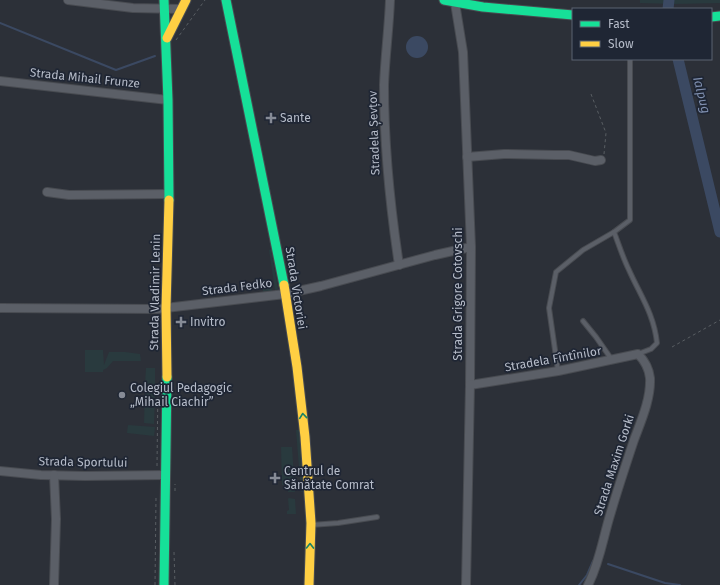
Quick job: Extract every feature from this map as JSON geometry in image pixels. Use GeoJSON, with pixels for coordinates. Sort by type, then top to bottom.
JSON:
{"type":"FeatureCollection","features":[{"type":"Feature","properties":{"kind":"street"},"geometry":{"type":"LineString","coordinates":[[68,0],[133,8],[164,4],[181,9]]}},
{"type":"Feature","properties":{"kind":"street"},"geometry":{"type":"LineString","coordinates":[[166,40],[186,0]]}},
{"type":"Feature","properties":{"kind":"street","name":"Strada Victoriei"},"geometry":{"type":"LineString","coordinates":[[226,0],[282,269],[297,367],[304,429],[311,526],[309,585]]}},
{"type":"Feature","properties":{"kind":"street","name":"Stradela Șevțov"},"geometry":{"type":"LineString","coordinates":[[390,0],[384,83],[384,128],[390,202],[399,265]]}},
{"type":"Feature","properties":{"kind":"street"},"geometry":{"type":"LineString","coordinates":[[444,0],[455,3],[506,10],[572,17]]}},
{"type":"Feature","properties":{"kind":"street","name":"Strada Grigore Cotovschi"},"geometry":{"type":"LineString","coordinates":[[455,3],[463,52],[471,247],[466,585]]}},
{"type":"Feature","properties":{"kind":"street","name":"Strada Vladimir Lenin"},"geometry":{"type":"LineString","coordinates":[[164,4],[168,100],[169,194],[166,308],[167,395],[161,475],[164,585]]}},
{"type":"Feature","properties":{"kind":"street","name":"Strada Mihail Frunze"},"geometry":{"type":"LineString","coordinates":[[0,81],[168,100]]}},
{"type":"Feature","properties":{"kind":"street"},"geometry":{"type":"LineString","coordinates":[[467,157],[504,154],[555,154],[569,155],[594,161],[601,160]]}},
{"type":"Feature","properties":{"kind":"street"},"geometry":{"type":"LineString","coordinates":[[47,192],[68,195],[169,194]]}},
{"type":"Feature","properties":{"kind":"street","name":"Strada Fedko"},"geometry":{"type":"LineString","coordinates":[[0,308],[166,308],[285,294],[471,247]]}},
{"type":"Feature","properties":{"kind":"street","name":"Stradela Fîntînilor"},"geometry":{"type":"LineString","coordinates":[[470,385],[558,371],[638,354]]}},
{"type":"Feature","properties":{"kind":"street","name":"Strada Maxim Gorki"},"geometry":{"type":"LineString","coordinates":[[588,585],[595,573],[610,515],[643,414],[649,390],[650,377],[647,366],[638,354]]}},
{"type":"Feature","properties":{"kind":"street","name":"Strada Sportului"},"geometry":{"type":"LineString","coordinates":[[0,470],[85,476],[161,475]]}},
{"type":"Feature","properties":{"kind":"street"},"geometry":{"type":"LineString","coordinates":[[54,475],[56,519],[54,585]]}},
{"type":"Feature","properties":{"kind":"lane"},"geometry":{"type":"LineString","coordinates":[[558,371],[550,308],[556,272],[583,250],[614,232],[630,220],[630,60]]}},
{"type":"Feature","properties":{"kind":"lane"},"geometry":{"type":"LineString","coordinates":[[614,232],[629,271],[639,289],[655,328],[657,343],[651,349],[638,354]]}},
{"type":"Feature","properties":{"kind":"lane"},"geometry":{"type":"LineString","coordinates":[[583,321],[612,360]]}},
{"type":"Feature","properties":{"kind":"lane"},"geometry":{"type":"LineString","coordinates":[[311,526],[377,517]]}},
{"type":"Feature","properties":{"kind":"path"},"geometry":{"type":"LineString","coordinates":[[591,94],[606,133],[603,157],[601,160]]}},
{"type":"Feature","properties":{"kind":"path"},"geometry":{"type":"LineString","coordinates":[[672,348],[720,320]]}},
{"type":"Feature","properties":{"kind":"path"},"geometry":{"type":"LineString","coordinates":[[158,382],[161,475]]}},
{"type":"Feature","properties":{"kind":"path"},"geometry":{"type":"LineString","coordinates":[[155,585],[156,490]]}},
{"type":"Feature","properties":{"kind":"shaded area"},"geometry":{"type":"Polygon","coordinates":[[[640,0],[720,0],[720,3],[640,3],[640,0]]]}},
{"type":"Feature","properties":{"kind":"shaded area"},"geometry":{"type":"Polygon","coordinates":[[[271,249],[278,289],[275,290],[269,250],[271,249]]]}},
{"type":"Feature","properties":{"kind":"shaded area"},"geometry":{"type":"Polygon","coordinates":[[[270,279],[272,291],[263,293],[263,280],[270,279]]]}},
{"type":"Feature","properties":{"kind":"shaded area"},"geometry":{"type":"Polygon","coordinates":[[[85,350],[103,350],[104,365],[109,352],[140,354],[141,361],[113,361],[103,370],[103,372],[85,372],[85,350]]]}},
{"type":"Feature","properties":{"kind":"shaded area"},"geometry":{"type":"Polygon","coordinates":[[[146,368],[155,368],[155,385],[145,385],[146,368]]]}},
{"type":"Feature","properties":{"kind":"shaded area"},"geometry":{"type":"Polygon","coordinates":[[[145,391],[155,392],[154,424],[144,423],[145,391]]]}},
{"type":"Feature","properties":{"kind":"shaded area"},"geometry":{"type":"Polygon","coordinates":[[[128,425],[155,427],[154,436],[127,433],[128,425]]]}},
{"type":"Feature","properties":{"kind":"shaded area"},"geometry":{"type":"Polygon","coordinates":[[[296,430],[299,430],[305,491],[301,492],[296,430]]]}},
{"type":"Feature","properties":{"kind":"shaded area"},"geometry":{"type":"Polygon","coordinates":[[[281,447],[292,447],[295,492],[288,492],[288,485],[282,485],[281,447]]]}},
{"type":"Feature","properties":{"kind":"shaded area"},"geometry":{"type":"Polygon","coordinates":[[[289,498],[295,499],[296,514],[287,514],[287,511],[289,510],[289,498]]]}},
{"type":"Feature","properties":{"kind":"water"},"geometry":{"type":"Polygon","coordinates":[[[417,36],[425,39],[428,47],[425,55],[417,58],[409,55],[406,47],[409,39],[417,36]]]}},
{"type":"Feature","properties":{"kind":"waterway","name":"Ialpug"},"geometry":{"type":"LineString","coordinates":[[668,8],[669,0]]}},
{"type":"Feature","properties":{"kind":"waterway"},"geometry":{"type":"LineString","coordinates":[[0,23],[116,70],[155,56]]}},
{"type":"Feature","properties":{"kind":"waterway","name":"Ialpug"},"geometry":{"type":"LineString","coordinates":[[678,60],[720,232]]}},
{"type":"Feature","properties":{"kind":"waterway"},"geometry":{"type":"LineString","coordinates":[[579,585],[587,575],[593,561]]}},
{"type":"Feature","properties":{"kind":"waterway"},"geometry":{"type":"LineString","coordinates":[[608,564],[665,583],[680,585]]}},
{"type":"Feature","properties":{"kind":"traffic: fast"},"geometry":{"type":"LineString","coordinates":[[164,0],[168,100],[169,200]]}},
{"type":"Feature","properties":{"kind":"traffic: fast"},"geometry":{"type":"LineString","coordinates":[[226,0],[284,285]]}},
{"type":"Feature","properties":{"kind":"traffic: fast"},"geometry":{"type":"LineString","coordinates":[[444,0],[483,7],[572,15]]}},
{"type":"Feature","properties":{"kind":"traffic: fast"},"geometry":{"type":"LineString","coordinates":[[712,17],[720,16]]}},
{"type":"Feature","properties":{"kind":"traffic: fast"},"geometry":{"type":"LineString","coordinates":[[164,585],[167,377]]}},
{"type":"Feature","properties":{"kind":"traffic: slow"},"geometry":{"type":"LineString","coordinates":[[167,38],[186,0]]}},
{"type":"Feature","properties":{"kind":"traffic: slow"},"geometry":{"type":"LineString","coordinates":[[167,377],[166,308],[169,200]]}},
{"type":"Feature","properties":{"kind":"traffic: slow"},"geometry":{"type":"LineString","coordinates":[[284,285],[297,367],[305,437],[311,523],[309,585]]}},
{"type":"Feature","properties":{"kind":"place","name":"Sante"},"geometry":{"type":"Point","coordinates":[271,118]}},
{"type":"Feature","properties":{"kind":"place","name":"Invitro"},"geometry":{"type":"Point","coordinates":[181,322]}},
{"type":"Feature","properties":{"kind":"place","name":"Colegiul Pedagogic „Mihail Ciachir”"},"geometry":{"type":"Point","coordinates":[122,395]}},
{"type":"Feature","properties":{"kind":"place","name":"Centrul de Sănătate Comrat"},"geometry":{"type":"Point","coordinates":[275,478]}}]}
